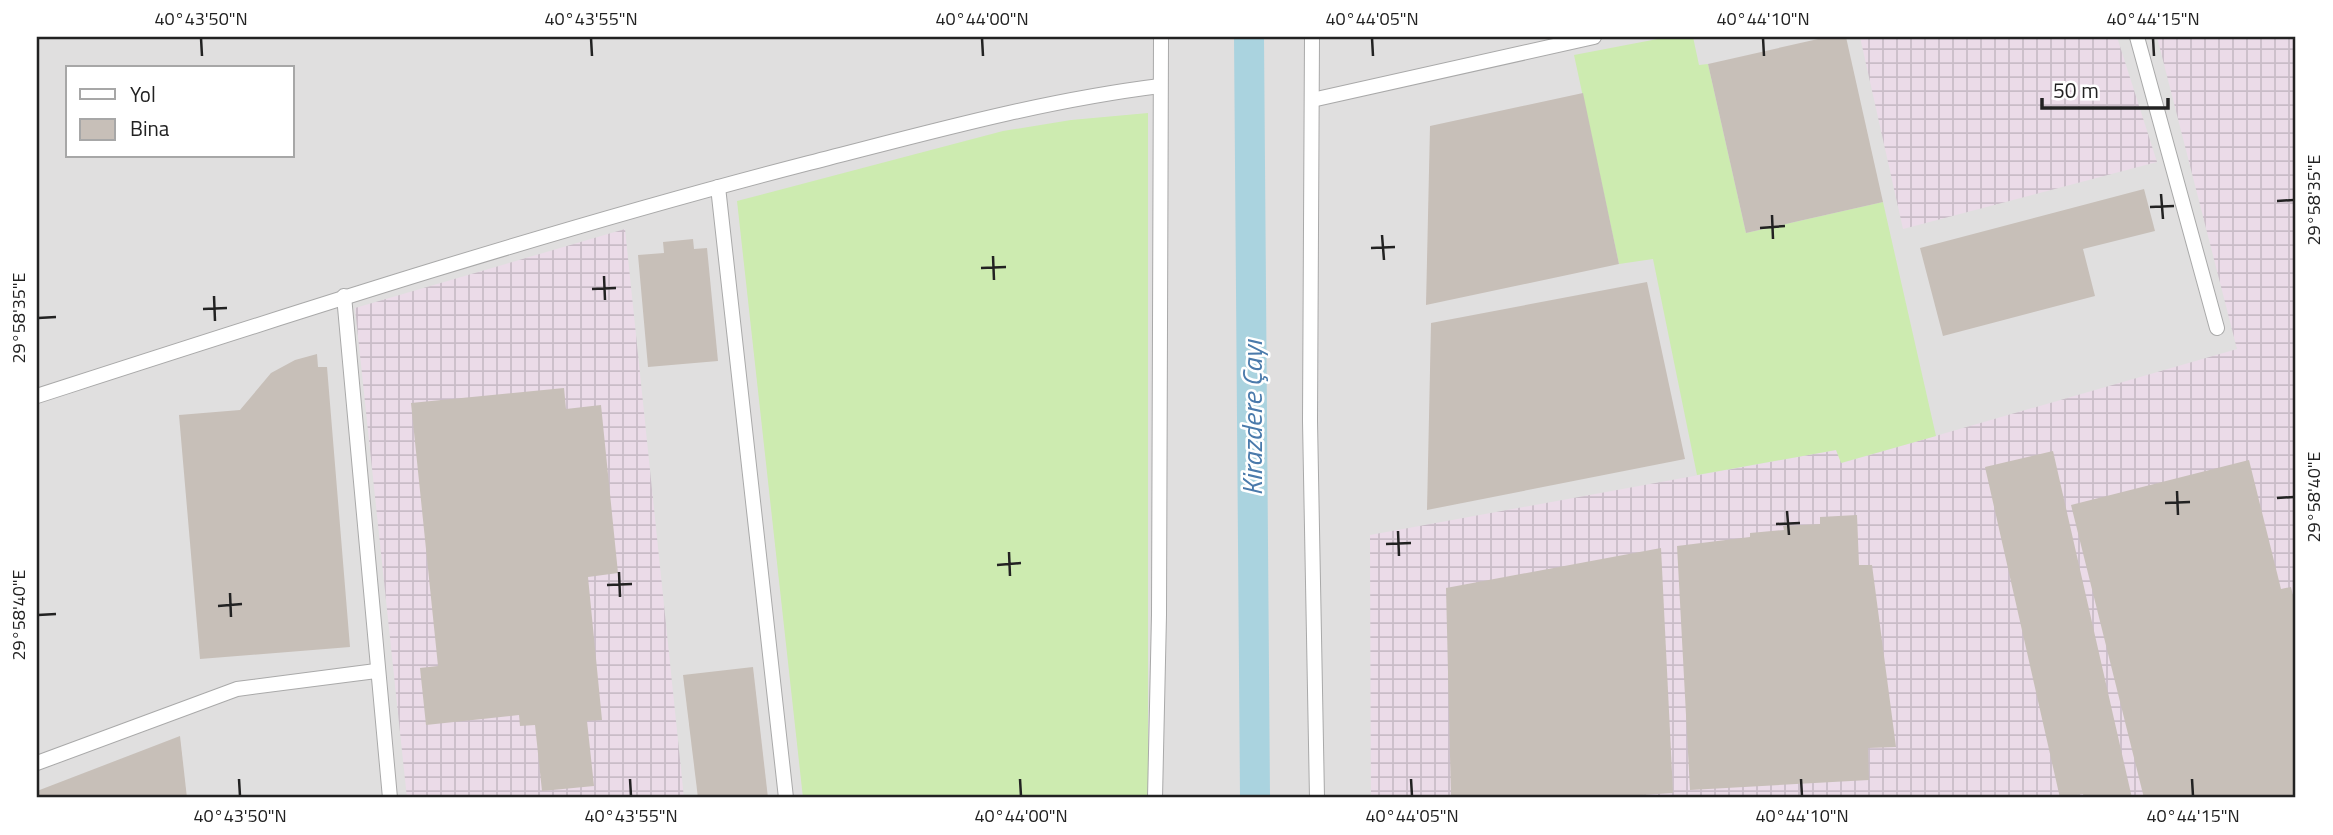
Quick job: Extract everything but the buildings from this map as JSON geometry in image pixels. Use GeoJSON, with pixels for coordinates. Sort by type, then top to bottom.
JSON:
{"type":"FeatureCollection","features":[{"type":"Feature","properties":{"kind":"street"},"geometry":{"type":"LineString","coordinates":[[1155,798],[1159,615],[1161,37]]}},
{"type":"Feature","properties":{"kind":"street"},"geometry":{"type":"LineString","coordinates":[[1312,37],[1310,421],[1317,798]]}},
{"type":"Feature","properties":{"kind":"street"},"geometry":{"type":"LineString","coordinates":[[1312,100],[1594,37]]}},
{"type":"Feature","properties":{"kind":"street"},"geometry":{"type":"LineString","coordinates":[[2137,37],[2217,328]]}},
{"type":"Feature","properties":{"kind":"street"},"geometry":{"type":"LineString","coordinates":[[37,396],[344,296],[718,187],[1072,98],[1160,86]]}},
{"type":"Feature","properties":{"kind":"street"},"geometry":{"type":"LineString","coordinates":[[718,187],[786,798]]}},
{"type":"Feature","properties":{"kind":"street"},"geometry":{"type":"LineString","coordinates":[[344,296],[376,671],[390,798]]}},
{"type":"Feature","properties":{"kind":"street"},"geometry":{"type":"LineString","coordinates":[[37,763],[236,689],[376,671]]}},
{"type":"Feature","properties":{"kind":"shaded area"},"geometry":{"type":"Polygon","coordinates":[[[37,37],[2296,37],[2296,798],[37,798],[37,37]]]}},
{"type":"Feature","properties":{"kind":"shaded area"},"geometry":{"type":"Polygon","coordinates":[[[1860,37],[2117,37],[2157,162],[1903,229],[1860,37]]]}},
{"type":"Feature","properties":{"kind":"shaded area"},"geometry":{"type":"Polygon","coordinates":[[[2157,37],[2296,37],[2296,798],[1371,798],[1370,535],[1836,450],[1842,463],[2237,349],[2157,37]]]}},
{"type":"Feature","properties":{"kind":"shaded area"},"geometry":{"type":"Polygon","coordinates":[[[625,229],[684,798],[407,798],[355,308],[625,229]]]}},
{"type":"Feature","properties":{"kind":"green space"},"geometry":{"type":"Polygon","coordinates":[[[1668,37],[1693,37],[1699,65],[1708,64],[1746,233],[1883,202],[1936,436],[1841,463],[1836,450],[1697,475],[1653,259],[1619,264],[1574,55],[1668,37]]]}},
{"type":"Feature","properties":{"kind":"green space"},"geometry":{"type":"Polygon","coordinates":[[[1148,113],[1148,798],[803,798],[737,201],[1003,131],[1071,120],[1148,113]]]}},
{"type":"Feature","properties":{"kind":"waterway","name":"Kirazdere Çayı"},"geometry":{"type":"LineString","coordinates":[[1249,37],[1255,798]]}}]}
